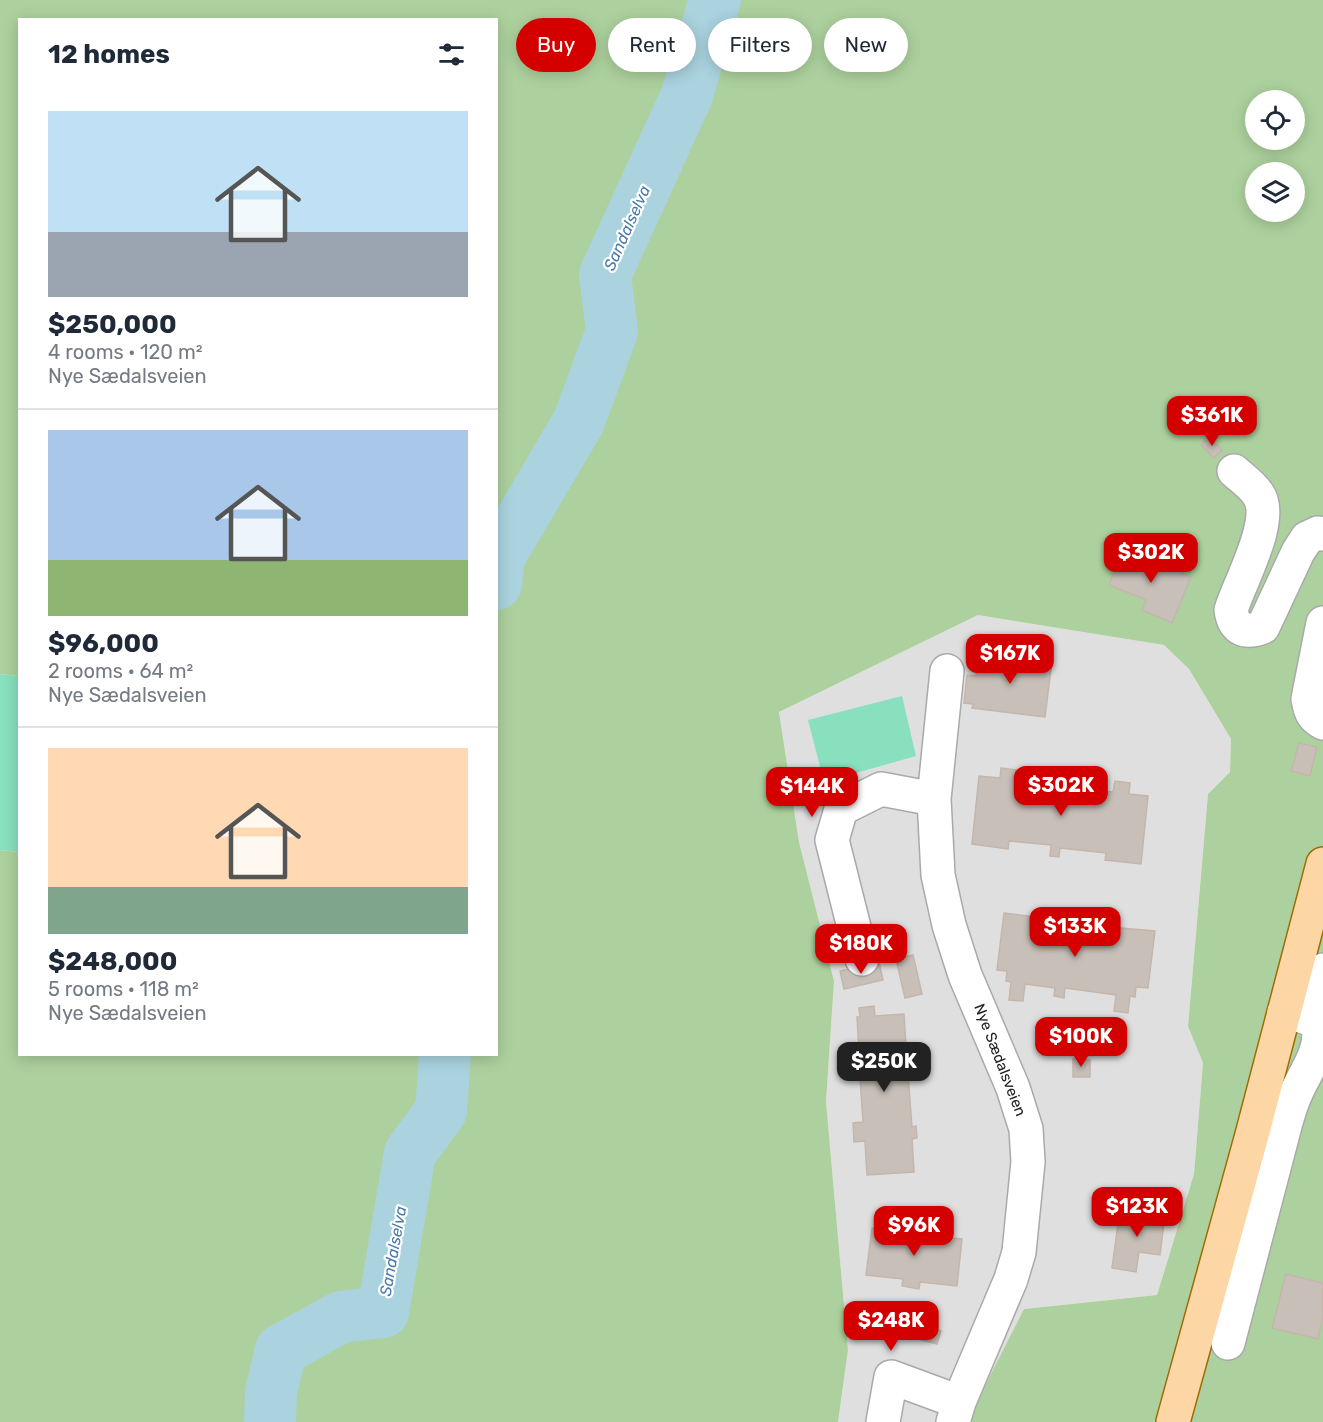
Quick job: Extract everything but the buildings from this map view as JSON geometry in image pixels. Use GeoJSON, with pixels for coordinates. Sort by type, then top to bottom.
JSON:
{"type":"FeatureCollection","features":[{"type":"Feature","properties":{"kind":"main road"},"geometry":{"type":"LineString","coordinates":[[1173,1422],[1252,1135],[1297,1015],[1323,864]]}},
{"type":"Feature","properties":{"kind":"street"},"geometry":{"type":"LineString","coordinates":[[1234,471],[1259,495],[1263,508],[1260,533],[1231,610],[1233,622],[1241,629],[1252,631],[1263,627],[1298,552],[1307,538],[1318,533],[1323,534]]}},
{"type":"Feature","properties":{"kind":"street"},"geometry":{"type":"LineString","coordinates":[[1323,623],[1308,699],[1310,711],[1315,719],[1323,723]]}},
{"type":"Feature","properties":{"kind":"street","name":"Nye Sædalsveien"},"geometry":{"type":"LineString","coordinates":[[947,671],[934,799],[938,875],[949,925],[965,975],[1013,1088],[1026,1129],[1028,1162],[1019,1252],[1011,1279],[956,1412]]}},
{"type":"Feature","properties":{"kind":"street"},"geometry":{"type":"LineString","coordinates":[[862,959],[832,840],[841,809],[881,789],[934,799]]}},
{"type":"Feature","properties":{"kind":"street"},"geometry":{"type":"LineString","coordinates":[[1228,1343],[1286,1122],[1297,1091],[1320,1051],[1322,1037],[1318,1026],[1297,1015],[1323,970]]}},
{"type":"Feature","properties":{"kind":"street"},"geometry":{"type":"LineString","coordinates":[[883,1422],[891,1377],[956,1412]]}},
{"type":"Feature","properties":{"kind":"shaded area"},"geometry":{"type":"Polygon","coordinates":[[[978,615],[1164,645],[1189,669],[1231,739],[1230,772],[1208,794],[1188,1025],[1203,1063],[1194,1174],[1157,1295],[1024,1309],[974,1407],[971,1422],[838,1422],[848,1350],[826,1102],[834,981],[799,842],[779,712],[978,615]]]}},
{"type":"Feature","properties":{"kind":"green space"},"geometry":{"type":"Polygon","coordinates":[[[0,0],[1323,0],[1323,1422],[971,1422],[974,1407],[1024,1309],[1157,1295],[1194,1174],[1203,1063],[1188,1026],[1208,794],[1230,772],[1231,739],[1189,669],[1164,645],[978,615],[779,712],[799,842],[834,981],[826,1102],[848,1350],[838,1422],[0,1422],[0,850],[18,852],[18,1056],[498,1056],[498,18],[18,18],[18,676],[0,674],[0,0]]]}},
{"type":"Feature","properties":{"kind":"green space"},"geometry":{"type":"Polygon","coordinates":[[[0,674],[18,676],[18,852],[0,850],[0,674]]]}},
{"type":"Feature","properties":{"kind":"green space"},"geometry":{"type":"Polygon","coordinates":[[[902,696],[916,756],[824,782],[808,720],[902,696]]]}},
{"type":"Feature","properties":{"kind":"waterway","name":"Sandalselva"},"geometry":{"type":"LineString","coordinates":[[498,566],[499,557],[579,421],[612,331],[605,275],[687,95],[715,0]]}},
{"type":"Feature","properties":{"kind":"waterway","name":"Sandalselva"},"geometry":{"type":"LineString","coordinates":[[270,1422],[271,1392],[281,1350],[341,1317],[383,1312],[410,1153],[441,1111],[445,1056]]}}]}
